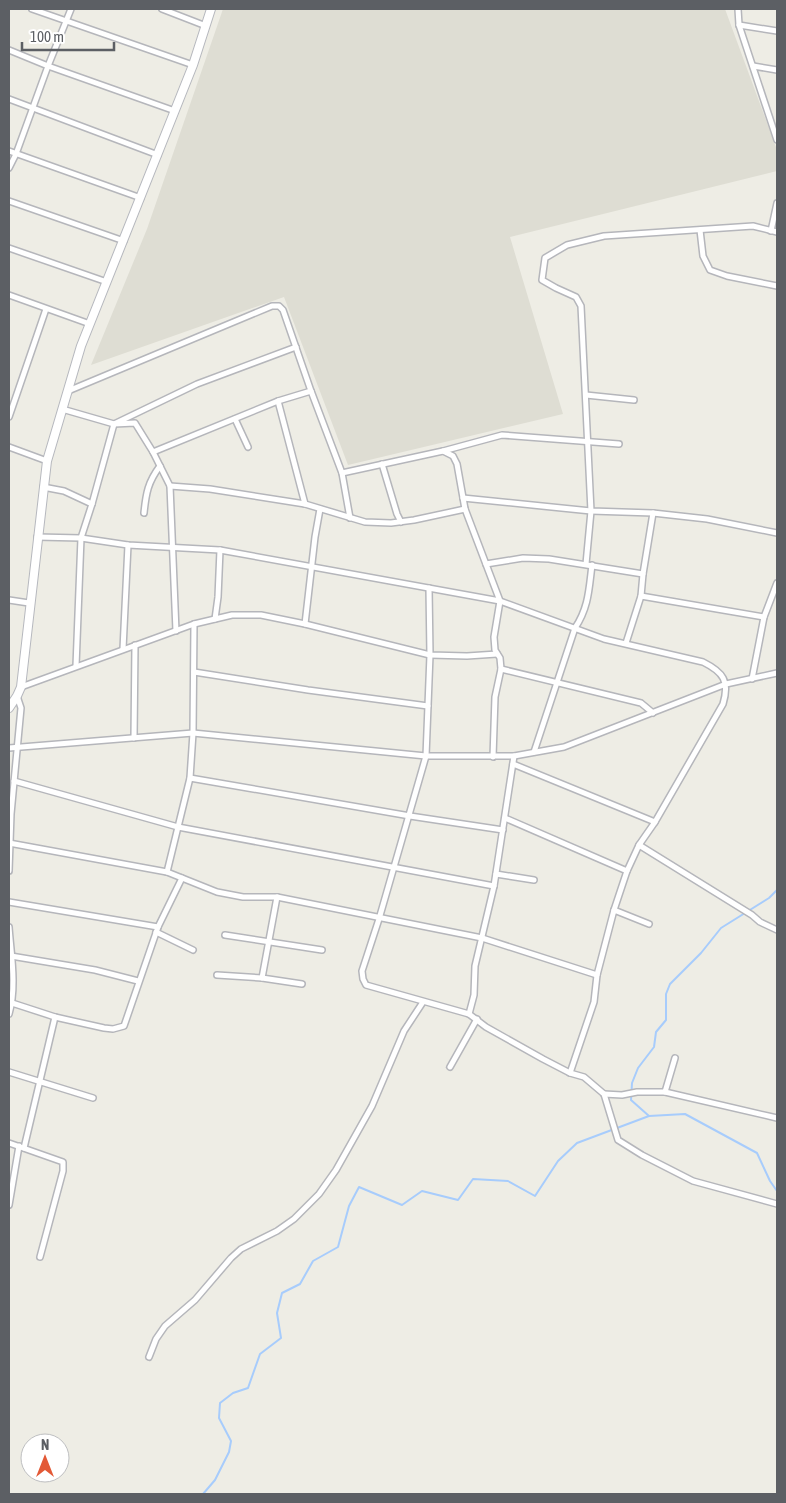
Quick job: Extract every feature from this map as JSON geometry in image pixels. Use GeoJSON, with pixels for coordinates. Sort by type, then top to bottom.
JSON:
{"type":"FeatureCollection","features":[{"type":"Feature","properties":{"kind":"main road"},"geometry":{"type":"LineString","coordinates":[[9,708],[21,687],[46,461],[90,324],[193,65],[211,9]]}},
{"type":"Feature","properties":{"kind":"street"},"geometry":{"type":"LineString","coordinates":[[32,9],[193,65]]}},
{"type":"Feature","properties":{"kind":"street"},"geometry":{"type":"LineString","coordinates":[[9,168],[72,9]]}},
{"type":"Feature","properties":{"kind":"street"},"geometry":{"type":"LineString","coordinates":[[162,9],[206,26]]}},
{"type":"Feature","properties":{"kind":"street"},"geometry":{"type":"LineString","coordinates":[[738,9],[740,25],[777,140]]}},
{"type":"Feature","properties":{"kind":"street"},"geometry":{"type":"LineString","coordinates":[[740,25],[777,31]]}},
{"type":"Feature","properties":{"kind":"street"},"geometry":{"type":"LineString","coordinates":[[9,50],[48,66],[175,111]]}},
{"type":"Feature","properties":{"kind":"street"},"geometry":{"type":"LineString","coordinates":[[753,66],[777,70]]}},
{"type":"Feature","properties":{"kind":"street"},"geometry":{"type":"LineString","coordinates":[[9,99],[158,155]]}},
{"type":"Feature","properties":{"kind":"street"},"geometry":{"type":"LineString","coordinates":[[9,151],[141,198]]}},
{"type":"Feature","properties":{"kind":"street"},"geometry":{"type":"LineString","coordinates":[[9,201],[124,241]]}},
{"type":"Feature","properties":{"kind":"street"},"geometry":{"type":"LineString","coordinates":[[770,231],[777,204]]}},
{"type":"Feature","properties":{"kind":"street"},"geometry":{"type":"LineString","coordinates":[[534,752],[575,628],[583,616],[587,603],[591,511],[582,306],[576,297],[542,280],[545,258],[567,245],[604,236],[753,226],[777,232]]}},
{"type":"Feature","properties":{"kind":"street"},"geometry":{"type":"LineString","coordinates":[[700,230],[703,256],[710,270],[727,276],[777,286]]}},
{"type":"Feature","properties":{"kind":"street"},"geometry":{"type":"LineString","coordinates":[[9,248],[107,282]]}},
{"type":"Feature","properties":{"kind":"street"},"geometry":{"type":"LineString","coordinates":[[9,295],[90,324]]}},
{"type":"Feature","properties":{"kind":"street"},"geometry":{"type":"LineString","coordinates":[[67,391],[272,306],[279,306],[283,310],[342,474],[350,518]]}},
{"type":"Feature","properties":{"kind":"street"},"geometry":{"type":"LineString","coordinates":[[9,417],[46,309]]}},
{"type":"Feature","properties":{"kind":"street"},"geometry":{"type":"LineString","coordinates":[[76,666],[81,538],[114,424],[197,384],[296,347]]}},
{"type":"Feature","properties":{"kind":"street"},"geometry":{"type":"LineString","coordinates":[[153,452],[278,402],[311,391]]}},
{"type":"Feature","properties":{"kind":"street"},"geometry":{"type":"LineString","coordinates":[[586,395],[634,400]]}},
{"type":"Feature","properties":{"kind":"street"},"geometry":{"type":"LineString","coordinates":[[278,402],[305,504]]}},
{"type":"Feature","properties":{"kind":"street"},"geometry":{"type":"LineString","coordinates":[[62,409],[114,424],[135,423],[153,452],[170,486],[171,547],[176,632]]}},
{"type":"Feature","properties":{"kind":"street"},"geometry":{"type":"LineString","coordinates":[[234,419],[248,447]]}},
{"type":"Feature","properties":{"kind":"street"},"geometry":{"type":"LineString","coordinates":[[342,474],[443,451],[502,435],[619,444]]}},
{"type":"Feature","properties":{"kind":"street"},"geometry":{"type":"LineString","coordinates":[[9,447],[46,461]]}},
{"type":"Feature","properties":{"kind":"street"},"geometry":{"type":"LineString","coordinates":[[443,451],[453,456],[457,464],[466,510],[500,601],[494,637],[501,669],[495,698],[493,757]]}},
{"type":"Feature","properties":{"kind":"street"},"geometry":{"type":"LineString","coordinates":[[382,464],[401,522]]}},
{"type":"Feature","properties":{"kind":"street"},"geometry":{"type":"LineString","coordinates":[[144,513],[146,492],[151,478],[160,466]]}},
{"type":"Feature","properties":{"kind":"street"},"geometry":{"type":"LineString","coordinates":[[170,486],[210,489],[305,504],[365,522],[401,522],[466,510]]}},
{"type":"Feature","properties":{"kind":"street"},"geometry":{"type":"LineString","coordinates":[[43,487],[64,491],[92,504]]}},
{"type":"Feature","properties":{"kind":"street"},"geometry":{"type":"LineString","coordinates":[[463,498],[591,511],[653,512],[706,519],[777,533]]}},
{"type":"Feature","properties":{"kind":"street"},"geometry":{"type":"LineString","coordinates":[[305,624],[320,509]]}},
{"type":"Feature","properties":{"kind":"street"},"geometry":{"type":"LineString","coordinates":[[626,643],[641,596],[642,574],[653,512]]}},
{"type":"Feature","properties":{"kind":"street"},"geometry":{"type":"LineString","coordinates":[[37,536],[81,538],[128,545],[220,550],[500,601],[604,639],[703,662],[718,672],[726,684],[723,704],[655,822],[639,845],[627,871],[614,910],[597,975],[594,1002],[570,1073]]}},
{"type":"Feature","properties":{"kind":"street"},"geometry":{"type":"LineString","coordinates":[[123,649],[128,545]]}},
{"type":"Feature","properties":{"kind":"street"},"geometry":{"type":"LineString","coordinates":[[215,619],[220,550]]}},
{"type":"Feature","properties":{"kind":"street"},"geometry":{"type":"LineString","coordinates":[[486,564],[523,558],[589,564],[642,574]]}},
{"type":"Feature","properties":{"kind":"street"},"geometry":{"type":"LineString","coordinates":[[752,678],[764,617],[777,583]]}},
{"type":"Feature","properties":{"kind":"street"},"geometry":{"type":"LineString","coordinates":[[429,588],[430,655],[426,756],[410,816],[362,971],[363,979],[366,984],[470,1014],[486,1027],[570,1073],[584,1077],[604,1094],[618,1140],[642,1155],[693,1180],[777,1204]]}},
{"type":"Feature","properties":{"kind":"street"},"geometry":{"type":"LineString","coordinates":[[641,596],[764,617]]}},
{"type":"Feature","properties":{"kind":"street"},"geometry":{"type":"LineString","coordinates":[[9,600],[29,603]]}},
{"type":"Feature","properties":{"kind":"street"},"geometry":{"type":"LineString","coordinates":[[21,687],[194,624],[232,615],[261,615],[430,655],[467,656],[497,654]]}},
{"type":"Feature","properties":{"kind":"street"},"geometry":{"type":"LineString","coordinates":[[167,872],[190,778],[193,733],[194,624]]}},
{"type":"Feature","properties":{"kind":"street"},"geometry":{"type":"LineString","coordinates":[[134,738],[136,645]]}},
{"type":"Feature","properties":{"kind":"street"},"geometry":{"type":"LineString","coordinates":[[501,669],[641,703],[653,713]]}},
{"type":"Feature","properties":{"kind":"street"},"geometry":{"type":"LineString","coordinates":[[194,672],[428,706]]}},
{"type":"Feature","properties":{"kind":"street"},"geometry":{"type":"LineString","coordinates":[[9,748],[193,733],[426,756],[514,756],[564,747],[726,684],[777,673]]}},
{"type":"Feature","properties":{"kind":"street"},"geometry":{"type":"LineString","coordinates":[[9,871],[16,748],[21,708],[17,696]]}},
{"type":"Feature","properties":{"kind":"street"},"geometry":{"type":"LineString","coordinates":[[470,1014],[474,995],[475,966],[494,886],[514,756]]}},
{"type":"Feature","properties":{"kind":"street"},"geometry":{"type":"LineString","coordinates":[[513,764],[655,822]]}},
{"type":"Feature","properties":{"kind":"street"},"geometry":{"type":"LineString","coordinates":[[190,778],[503,830]]}},
{"type":"Feature","properties":{"kind":"street"},"geometry":{"type":"LineString","coordinates":[[14,781],[178,827],[494,886]]}},
{"type":"Feature","properties":{"kind":"street"},"geometry":{"type":"LineString","coordinates":[[505,818],[627,871]]}},
{"type":"Feature","properties":{"kind":"street"},"geometry":{"type":"LineString","coordinates":[[10,844],[167,872],[217,892],[243,897],[277,897],[379,919],[482,938],[597,975]]}},
{"type":"Feature","properties":{"kind":"street"},"geometry":{"type":"LineString","coordinates":[[639,845],[741,908],[760,922],[777,930]]}},
{"type":"Feature","properties":{"kind":"street"},"geometry":{"type":"LineString","coordinates":[[496,874],[534,880]]}},
{"type":"Feature","properties":{"kind":"street"},"geometry":{"type":"LineString","coordinates":[[12,1003],[104,1028],[114,1029],[124,1026],[157,930],[182,878]]}},
{"type":"Feature","properties":{"kind":"street"},"geometry":{"type":"LineString","coordinates":[[262,978],[277,897]]}},
{"type":"Feature","properties":{"kind":"street"},"geometry":{"type":"LineString","coordinates":[[9,902],[157,930],[193,950]]}},
{"type":"Feature","properties":{"kind":"street"},"geometry":{"type":"LineString","coordinates":[[614,910],[649,924]]}},
{"type":"Feature","properties":{"kind":"street"},"geometry":{"type":"LineString","coordinates":[[9,927],[12,1003],[9,1014]]}},
{"type":"Feature","properties":{"kind":"street"},"geometry":{"type":"LineString","coordinates":[[225,935],[322,950]]}},
{"type":"Feature","properties":{"kind":"street"},"geometry":{"type":"LineString","coordinates":[[11,956],[87,969],[138,981]]}},
{"type":"Feature","properties":{"kind":"street"},"geometry":{"type":"LineString","coordinates":[[217,975],[262,978],[302,984]]}},
{"type":"Feature","properties":{"kind":"street"},"geometry":{"type":"LineString","coordinates":[[149,1357],[156,1339],[165,1326],[195,1300],[231,1258],[242,1249],[277,1231],[319,1194],[336,1170],[372,1106],[404,1031],[423,1002]]}},
{"type":"Feature","properties":{"kind":"street"},"geometry":{"type":"LineString","coordinates":[[9,1205],[21,1147],[40,1081],[55,1016]]}},
{"type":"Feature","properties":{"kind":"street"},"geometry":{"type":"LineString","coordinates":[[450,1067],[477,1019]]}},
{"type":"Feature","properties":{"kind":"street"},"geometry":{"type":"LineString","coordinates":[[665,1092],[674,1058]]}},
{"type":"Feature","properties":{"kind":"street"},"geometry":{"type":"LineString","coordinates":[[9,1072],[93,1098]]}},
{"type":"Feature","properties":{"kind":"street"},"geometry":{"type":"LineString","coordinates":[[604,1094],[622,1095],[637,1092],[665,1092],[777,1118]]}},
{"type":"Feature","properties":{"kind":"street"},"geometry":{"type":"LineString","coordinates":[[9,1143],[63,1162],[40,1257]]}},
{"type":"Feature","properties":{"kind":"shaded area"},"geometry":{"type":"Polygon","coordinates":[[[223,9],[725,9],[777,150],[777,171],[510,237],[563,414],[348,465],[284,297],[91,365],[147,229],[223,9]]]}},
{"type":"Feature","properties":{"kind":"waterway"},"geometry":{"type":"LineString","coordinates":[[649,1116],[631,1100],[632,1083],[638,1068],[654,1047],[656,1032],[666,1020],[666,994],[670,984],[701,953],[721,928],[769,898],[777,890]]}},
{"type":"Feature","properties":{"kind":"waterway"},"geometry":{"type":"LineString","coordinates":[[203,1494],[215,1480],[229,1452],[231,1441],[219,1418],[220,1403],[233,1393],[248,1388],[260,1354],[281,1338],[277,1313],[282,1293],[300,1284],[313,1261],[338,1247],[349,1206],[359,1187],[402,1205],[422,1191],[458,1200],[473,1179],[508,1181],[535,1196],[558,1161],[577,1143],[649,1116],[685,1114],[757,1153],[770,1181],[777,1191]]}}]}
